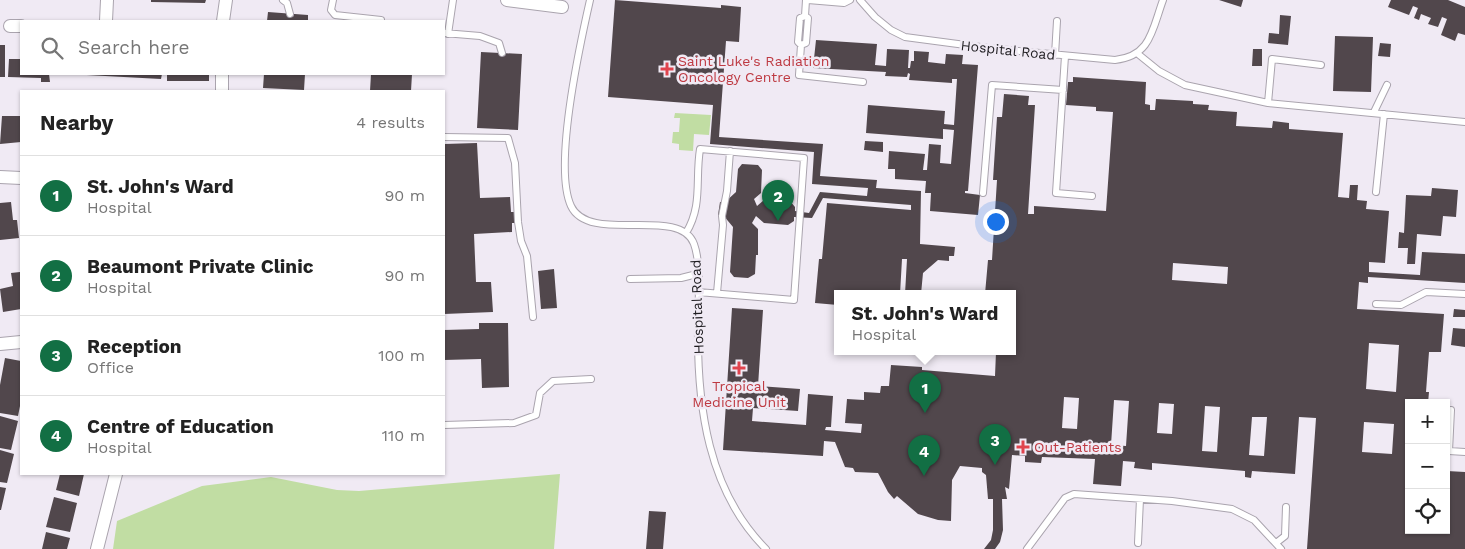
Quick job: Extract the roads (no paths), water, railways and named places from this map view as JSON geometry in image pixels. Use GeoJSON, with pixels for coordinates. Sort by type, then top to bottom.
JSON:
{"type":"FeatureCollection","features":[{"type":"Feature","properties":{"kind":"street"},"geometry":{"type":"LineString","coordinates":[[106,20],[107,0]]}},
{"type":"Feature","properties":{"kind":"street"},"geometry":{"type":"LineString","coordinates":[[224,20],[226,0]]}},
{"type":"Feature","properties":{"kind":"street"},"geometry":{"type":"LineString","coordinates":[[507,0],[553,4]]}},
{"type":"Feature","properties":{"kind":"street"},"geometry":{"type":"LineString","coordinates":[[222,75],[222,90]]}},
{"type":"Feature","properties":{"kind":"street"},"geometry":{"type":"LineString","coordinates":[[0,177],[20,178]]}},
{"type":"Feature","properties":{"kind":"street"},"geometry":{"type":"LineString","coordinates":[[0,344],[20,342]]}},
{"type":"Feature","properties":{"kind":"street"},"geometry":{"type":"LineString","coordinates":[[97,549],[116,475]]}},
{"type":"Feature","properties":{"kind":"lane"},"geometry":{"type":"LineString","coordinates":[[282,0],[287,3],[290,14]]}},
{"type":"Feature","properties":{"kind":"lane"},"geometry":{"type":"LineString","coordinates":[[333,0],[332,10],[335,16],[381,20]]}},
{"type":"Feature","properties":{"kind":"lane"},"geometry":{"type":"LineString","coordinates":[[453,0],[446,34],[480,36],[499,43],[502,53]]}},
{"type":"Feature","properties":{"kind":"lane"},"geometry":{"type":"LineString","coordinates":[[590,0],[569,116],[565,178],[571,207],[578,214],[592,222],[670,227],[686,233],[696,212],[700,149],[804,158],[794,300],[698,292]]}},
{"type":"Feature","properties":{"kind":"lane"},"geometry":{"type":"LineString","coordinates":[[850,0],[844,3],[807,0],[804,16],[808,18],[806,43],[801,46],[799,75],[863,82]]}},
{"type":"Feature","properties":{"kind":"lane","name":"Hospital Road"},"geometry":{"type":"LineString","coordinates":[[860,0],[875,17],[891,30],[905,37],[1055,55],[1115,60],[1130,58],[1138,54]]}},
{"type":"Feature","properties":{"kind":"lane"},"geometry":{"type":"LineString","coordinates":[[1163,0],[1148,42],[1138,54],[1159,71],[1185,85],[1268,104],[1374,112],[1465,122]]}},
{"type":"Feature","properties":{"kind":"lane"},"geometry":{"type":"LineString","coordinates":[[1055,55],[1057,21]]}},
{"type":"Feature","properties":{"kind":"lane"},"geometry":{"type":"LineString","coordinates":[[1065,56],[1056,193],[1092,196]]}},
{"type":"Feature","properties":{"kind":"lane"},"geometry":{"type":"LineString","coordinates":[[1268,104],[1272,59],[1321,65]]}},
{"type":"Feature","properties":{"kind":"lane"},"geometry":{"type":"LineString","coordinates":[[983,193],[992,85],[1063,90]]}},
{"type":"Feature","properties":{"kind":"lane"},"geometry":{"type":"LineString","coordinates":[[1374,112],[1387,85]]}},
{"type":"Feature","properties":{"kind":"lane"},"geometry":{"type":"LineString","coordinates":[[1376,192],[1384,114]]}},
{"type":"Feature","properties":{"kind":"lane"},"geometry":{"type":"LineString","coordinates":[[445,137],[508,138],[515,163],[520,241],[527,256],[533,317]]}},
{"type":"Feature","properties":{"kind":"lane"},"geometry":{"type":"LineString","coordinates":[[717,293],[723,225],[722,216],[727,192],[730,151]]}},
{"type":"Feature","properties":{"kind":"lane","name":"Hospital Road"},"geometry":{"type":"LineString","coordinates":[[686,233],[694,243],[698,292],[700,379],[707,444],[714,464],[737,512],[766,549]]}},
{"type":"Feature","properties":{"kind":"lane"},"geometry":{"type":"LineString","coordinates":[[630,279],[682,278],[697,274]]}},
{"type":"Feature","properties":{"kind":"lane"},"geometry":{"type":"LineString","coordinates":[[1376,304],[1402,305],[1426,292],[1465,294]]}},
{"type":"Feature","properties":{"kind":"lane"},"geometry":{"type":"LineString","coordinates":[[445,425],[514,423],[536,415],[540,393],[553,381],[591,379]]}},
{"type":"Feature","properties":{"kind":"lane"},"geometry":{"type":"LineString","coordinates":[[1451,410],[1449,450],[1465,452]]}},
{"type":"Feature","properties":{"kind":"lane"},"geometry":{"type":"LineString","coordinates":[[1028,549],[1065,498],[1074,494],[1232,509],[1254,520],[1281,549]]}},
{"type":"Feature","properties":{"kind":"lane"},"geometry":{"type":"LineString","coordinates":[[1138,543],[1140,499]]}},
{"type":"Feature","properties":{"kind":"lane"},"geometry":{"type":"LineString","coordinates":[[1276,543],[1284,536],[1286,507]]}},
{"type":"Feature","properties":{"kind":"place","name":"Saint Luke's Radiation Oncology Centre"},"geometry":{"type":"Point","coordinates":[667,69]}},
{"type":"Feature","properties":{"kind":"place","name":"Beaumont Private Clinic"},"geometry":{"type":"Point","coordinates":[778,221]}},
{"type":"Feature","properties":{"kind":"place","name":"Tropical Medicine Unit"},"geometry":{"type":"Point","coordinates":[739,368]}},
{"type":"Feature","properties":{"kind":"place","name":"St. John's Ward"},"geometry":{"type":"Point","coordinates":[925,413]}},
{"type":"Feature","properties":{"kind":"place","name":"Out-Patients"},"geometry":{"type":"Point","coordinates":[1023,447]}},
{"type":"Feature","properties":{"kind":"place","name":"Reception"},"geometry":{"type":"Point","coordinates":[995,465]}},
{"type":"Feature","properties":{"kind":"place","name":"Centre of Education"},"geometry":{"type":"Point","coordinates":[924,476]}}]}
